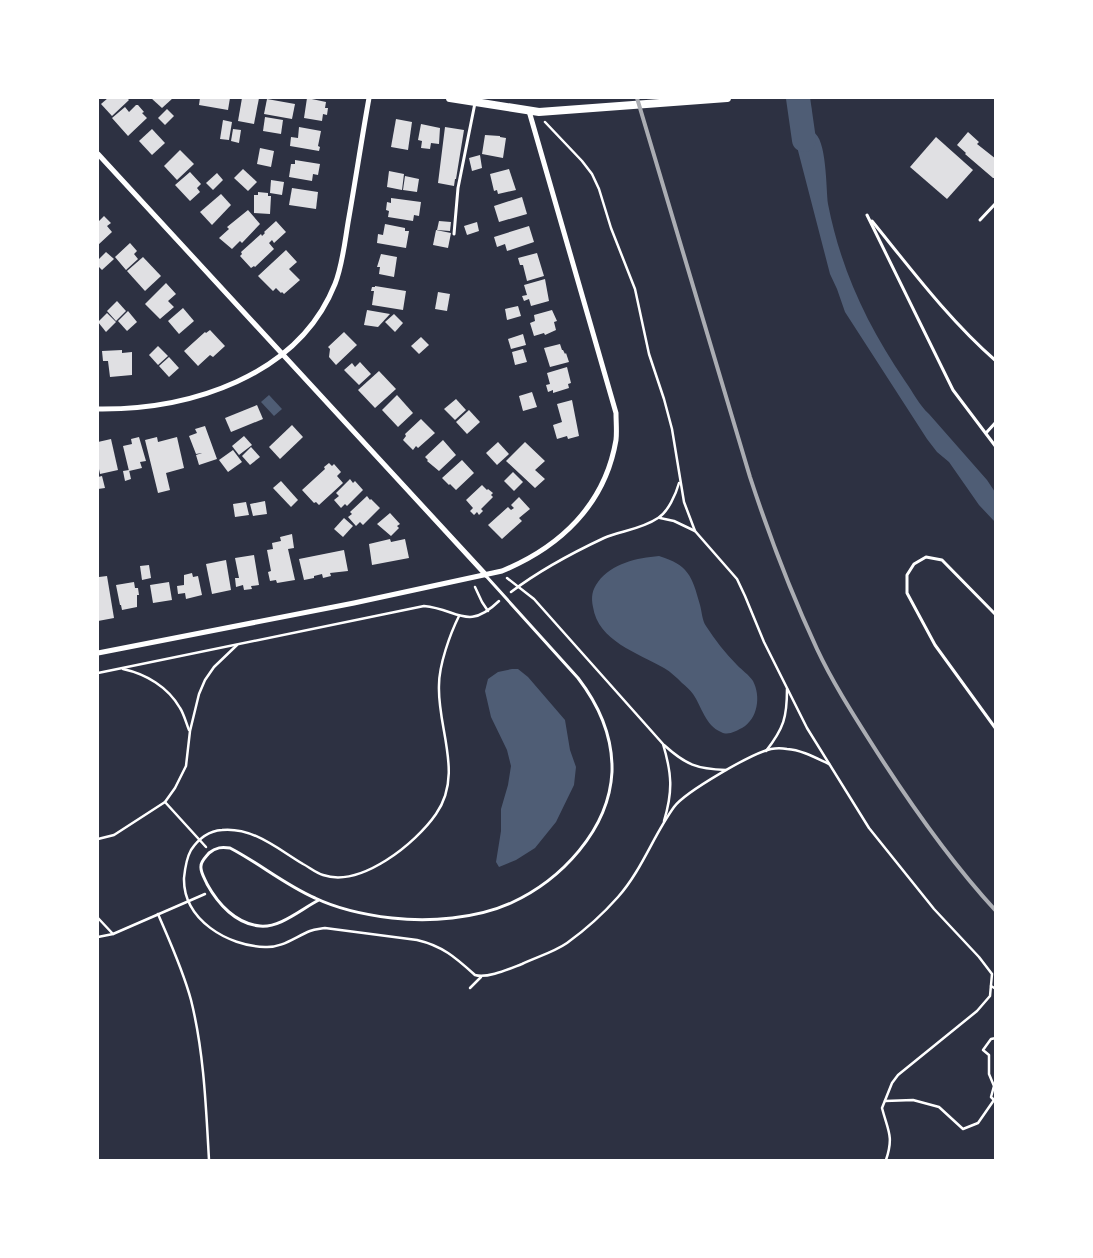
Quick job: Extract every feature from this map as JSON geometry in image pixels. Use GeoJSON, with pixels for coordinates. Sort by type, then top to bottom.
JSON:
{"type":"FeatureCollection","features":[{"type":"Feature","properties":{"kind":"street"},"geometry":{"type":"LineString","coordinates":[[98,409],[145,407],[230,385],[282,355],[306,330],[323,308],[336,283],[343,255],[369,98]]}},
{"type":"Feature","properties":{"kind":"street"},"geometry":{"type":"LineString","coordinates":[[450,98],[540,112],[728,98]]}},
{"type":"Feature","properties":{"kind":"street"},"geometry":{"type":"LineString","coordinates":[[98,653],[502,572],[545,548],[569,530],[581,518],[601,488],[611,464],[616,439],[616,413],[529,111]]}},
{"type":"Feature","properties":{"kind":"street"},"geometry":{"type":"LineString","coordinates":[[98,154],[486,575]]}},
{"type":"Feature","properties":{"kind":"lane"},"geometry":{"type":"LineString","coordinates":[[454,234],[458,188],[475,102]]}},
{"type":"Feature","properties":{"kind":"lane"},"geometry":{"type":"LineString","coordinates":[[980,220],[996,203]]}},
{"type":"Feature","properties":{"kind":"lane"},"geometry":{"type":"LineString","coordinates":[[996,361],[977,344],[925,286],[867,215],[953,390],[996,447]]}},
{"type":"Feature","properties":{"kind":"lane"},"geometry":{"type":"LineString","coordinates":[[986,433],[996,422]]}},
{"type":"Feature","properties":{"kind":"lane"},"geometry":{"type":"LineString","coordinates":[[996,615],[942,560],[926,557],[914,564],[908,575],[907,593],[935,645],[996,728]]}},
{"type":"Feature","properties":{"kind":"lane"},"geometry":{"type":"LineString","coordinates":[[319,900],[277,924],[260,926],[244,922],[228,912],[212,892],[204,877],[201,866],[204,858],[210,852],[222,847],[230,848],[319,900],[359,913],[392,918],[445,919],[474,915],[509,904],[534,891],[559,872],[576,855],[591,834],[601,814],[612,772],[610,745],[602,717],[591,695],[578,678],[486,575]]}},
{"type":"Feature","properties":{"kind":"path"},"geometry":{"type":"LineString","coordinates":[[540,112],[548,126],[556,132],[592,174],[635,289],[649,354],[670,421],[680,482],[689,518],[695,532],[736,579],[764,642],[807,728],[869,828],[934,909],[992,974],[990,996],[977,1011],[898,1075],[892,1083],[882,1108],[889,1130],[891,1146],[886,1160]]}},
{"type":"Feature","properties":{"kind":"path"},"geometry":{"type":"LineString","coordinates":[[511,592],[538,572],[605,538],[648,524],[660,518],[680,482]]}},
{"type":"Feature","properties":{"kind":"path"},"geometry":{"type":"LineString","coordinates":[[660,518],[674,521],[695,532]]}},
{"type":"Feature","properties":{"kind":"path"},"geometry":{"type":"LineString","coordinates":[[507,577],[534,599],[663,744],[679,758],[694,766],[706,770],[727,770]]}},
{"type":"Feature","properties":{"kind":"path"},"geometry":{"type":"LineString","coordinates":[[475,587],[488,611]]}},
{"type":"Feature","properties":{"kind":"path"},"geometry":{"type":"LineString","coordinates":[[98,673],[424,606],[436,607],[458,616],[471,618],[488,611],[499,601]]}},
{"type":"Feature","properties":{"kind":"path"},"geometry":{"type":"LineString","coordinates":[[458,616],[438,684],[439,704],[449,762],[449,781],[437,813],[412,841],[392,856],[357,875],[334,877],[322,875],[254,834],[240,830],[214,830],[200,840],[188,854],[184,888],[189,901],[206,926],[235,943],[267,947],[294,940],[312,930],[325,928],[417,940],[444,950],[481,977]]}},
{"type":"Feature","properties":{"kind":"path"},"geometry":{"type":"LineString","coordinates":[[98,839],[114,835],[165,802],[175,788],[186,766],[190,731],[199,694],[205,680],[214,667],[238,644]]}},
{"type":"Feature","properties":{"kind":"path"},"geometry":{"type":"LineString","coordinates":[[122,669],[137,672],[155,681],[181,708],[190,731]]}},
{"type":"Feature","properties":{"kind":"path"},"geometry":{"type":"LineString","coordinates":[[765,752],[782,730],[787,702],[787,688]]}},
{"type":"Feature","properties":{"kind":"path"},"geometry":{"type":"LineString","coordinates":[[663,744],[672,783],[670,802],[663,825]]}},
{"type":"Feature","properties":{"kind":"path"},"geometry":{"type":"LineString","coordinates":[[470,988],[481,977],[506,970],[566,944],[606,910],[619,896],[647,856],[675,805],[690,793],[727,770],[771,749],[786,748],[799,751],[829,764]]}},
{"type":"Feature","properties":{"kind":"path"},"geometry":{"type":"LineString","coordinates":[[165,802],[210,852]]}},
{"type":"Feature","properties":{"kind":"path"},"geometry":{"type":"LineString","coordinates":[[98,937],[113,934],[212,892]]}},
{"type":"Feature","properties":{"kind":"path"},"geometry":{"type":"LineString","coordinates":[[158,914],[180,967],[191,1000],[202,1071],[209,1160]]}},
{"type":"Feature","properties":{"kind":"path"},"geometry":{"type":"LineString","coordinates":[[98,918],[113,934]]}},
{"type":"Feature","properties":{"kind":"path"},"geometry":{"type":"LineString","coordinates":[[991,986],[996,989]]}},
{"type":"Feature","properties":{"kind":"path"},"geometry":{"type":"LineString","coordinates":[[885,1101],[913,1100],[939,1107],[963,1129],[978,1123],[995,1101],[991,1097],[994,1086],[990,1074],[989,1056],[983,1050],[991,1039],[996,1038]]}},
{"type":"Feature","properties":{"kind":"water"},"geometry":{"type":"Polygon","coordinates":[[[811,106],[813,132],[818,136],[823,153],[828,204],[833,228],[857,296],[891,360],[919,403],[987,480],[995,492],[995,522],[979,505],[949,462],[937,452],[927,439],[845,312],[830,274],[795,139],[789,108],[811,106]]]}},
{"type":"Feature","properties":{"kind":"water"},"geometry":{"type":"Polygon","coordinates":[[[269,395],[282,409],[274,416],[261,402],[269,395]]]}},
{"type":"Feature","properties":{"kind":"water"},"geometry":{"type":"Polygon","coordinates":[[[659,556],[677,563],[687,573],[694,586],[706,626],[724,651],[753,681],[757,693],[755,713],[747,724],[735,732],[724,733],[711,725],[693,694],[674,675],[621,645],[603,629],[596,619],[592,603],[594,588],[610,570],[642,558],[659,556]]]}},
{"type":"Feature","properties":{"kind":"water"},"geometry":{"type":"Polygon","coordinates":[[[518,669],[528,677],[565,720],[570,750],[576,767],[574,785],[556,822],[535,848],[516,860],[499,867],[496,862],[501,831],[501,809],[511,766],[507,750],[491,717],[485,691],[488,679],[498,672],[518,669]]]}},
{"type":"Feature","properties":{"kind":"building"},"geometry":{"type":"Polygon","coordinates":[[[108,98],[127,98],[129,100],[112,116],[101,104],[108,98]]]}},
{"type":"Feature","properties":{"kind":"building"},"geometry":{"type":"Polygon","coordinates":[[[151,98],[173,98],[162,108],[151,98]]]}},
{"type":"Feature","properties":{"kind":"building"},"geometry":{"type":"Polygon","coordinates":[[[200,98],[230,98],[228,110],[199,105],[200,98]]]}},
{"type":"Feature","properties":{"kind":"building"},"geometry":{"type":"Polygon","coordinates":[[[242,98],[259,98],[254,124],[238,121],[242,98]]]}},
{"type":"Feature","properties":{"kind":"building"},"geometry":{"type":"Polygon","coordinates":[[[307,98],[326,102],[325,108],[328,108],[327,115],[323,114],[322,121],[304,118],[307,98]]]}},
{"type":"Feature","properties":{"kind":"building"},"geometry":{"type":"Polygon","coordinates":[[[267,99],[295,104],[292,119],[264,114],[267,99]]]}},
{"type":"Feature","properties":{"kind":"building"},"geometry":{"type":"Polygon","coordinates":[[[136,105],[144,112],[142,113],[147,118],[128,136],[112,118],[125,107],[129,112],[136,105]]]}},
{"type":"Feature","properties":{"kind":"building"},"geometry":{"type":"Polygon","coordinates":[[[167,109],[174,116],[165,125],[158,118],[167,109]]]}},
{"type":"Feature","properties":{"kind":"building"},"geometry":{"type":"Polygon","coordinates":[[[265,117],[283,120],[281,134],[263,131],[265,117]]]}},
{"type":"Feature","properties":{"kind":"building"},"geometry":{"type":"Polygon","coordinates":[[[396,119],[412,122],[408,150],[391,147],[396,119]]]}},
{"type":"Feature","properties":{"kind":"building"},"geometry":{"type":"Polygon","coordinates":[[[223,120],[232,122],[229,140],[220,139],[223,120]]]}},
{"type":"Feature","properties":{"kind":"building"},"geometry":{"type":"Polygon","coordinates":[[[421,124],[440,128],[439,144],[431,143],[430,149],[421,148],[422,141],[418,140],[421,124]]]}},
{"type":"Feature","properties":{"kind":"building"},"geometry":{"type":"Polygon","coordinates":[[[299,127],[321,131],[319,151],[290,146],[291,137],[298,138],[299,127]]]}},
{"type":"Feature","properties":{"kind":"building"},"geometry":{"type":"Polygon","coordinates":[[[445,127],[464,130],[454,186],[438,183],[445,127]]]}},
{"type":"Feature","properties":{"kind":"building"},"geometry":{"type":"Polygon","coordinates":[[[152,129],[165,143],[152,155],[139,141],[152,129]]]}},
{"type":"Feature","properties":{"kind":"building"},"geometry":{"type":"Polygon","coordinates":[[[233,129],[241,130],[239,143],[231,141],[233,129]]]}},
{"type":"Feature","properties":{"kind":"building"},"geometry":{"type":"Polygon","coordinates":[[[968,132],[979,142],[977,144],[996,159],[996,178],[993,178],[957,145],[968,132]]]}},
{"type":"Feature","properties":{"kind":"building"},"geometry":{"type":"Polygon","coordinates":[[[485,135],[506,138],[503,158],[482,154],[485,135]]]}},
{"type":"Feature","properties":{"kind":"building"},"geometry":{"type":"Polygon","coordinates":[[[936,137],[973,170],[947,199],[910,167],[936,137]]]}},
{"type":"Feature","properties":{"kind":"building"},"geometry":{"type":"Polygon","coordinates":[[[260,148],[274,151],[271,167],[257,164],[260,148]]]}},
{"type":"Feature","properties":{"kind":"building"},"geometry":{"type":"Polygon","coordinates":[[[180,150],[194,164],[177,180],[164,166],[180,150]]]}},
{"type":"Feature","properties":{"kind":"building"},"geometry":{"type":"Polygon","coordinates":[[[480,155],[482,168],[472,171],[469,158],[480,155]]]}},
{"type":"Feature","properties":{"kind":"building"},"geometry":{"type":"Polygon","coordinates":[[[295,160],[320,164],[318,175],[313,174],[312,181],[289,177],[291,164],[295,164],[295,160]]]}},
{"type":"Feature","properties":{"kind":"building"},"geometry":{"type":"Polygon","coordinates":[[[243,169],[257,182],[248,191],[234,178],[243,169]]]}},
{"type":"Feature","properties":{"kind":"building"},"geometry":{"type":"Polygon","coordinates":[[[509,169],[516,190],[498,194],[497,190],[494,191],[490,174],[509,169]]]}},
{"type":"Feature","properties":{"kind":"building"},"geometry":{"type":"Polygon","coordinates":[[[389,171],[404,174],[402,190],[387,187],[389,171]]]}},
{"type":"Feature","properties":{"kind":"building"},"geometry":{"type":"Polygon","coordinates":[[[190,172],[201,184],[197,188],[200,192],[190,201],[175,185],[190,172]]]}},
{"type":"Feature","properties":{"kind":"building"},"geometry":{"type":"Polygon","coordinates":[[[217,173],[223,180],[213,190],[206,183],[217,173]]]}},
{"type":"Feature","properties":{"kind":"building"},"geometry":{"type":"Polygon","coordinates":[[[405,176],[419,179],[417,192],[403,190],[405,176]]]}},
{"type":"Feature","properties":{"kind":"building"},"geometry":{"type":"Polygon","coordinates":[[[271,180],[284,182],[282,195],[270,193],[271,180]]]}},
{"type":"Feature","properties":{"kind":"building"},"geometry":{"type":"Polygon","coordinates":[[[292,188],[318,192],[316,209],[289,205],[292,188]]]}},
{"type":"Feature","properties":{"kind":"building"},"geometry":{"type":"Polygon","coordinates":[[[258,192],[268,193],[268,196],[271,196],[270,214],[254,213],[254,195],[258,195],[258,192]]]}},
{"type":"Feature","properties":{"kind":"building"},"geometry":{"type":"Polygon","coordinates":[[[221,194],[231,205],[212,225],[200,212],[221,194]]]}},
{"type":"Feature","properties":{"kind":"building"},"geometry":{"type":"Polygon","coordinates":[[[522,197],[527,214],[499,222],[494,206],[522,197]]]}},
{"type":"Feature","properties":{"kind":"building"},"geometry":{"type":"Polygon","coordinates":[[[391,198],[421,202],[419,216],[414,215],[413,221],[388,217],[389,211],[386,210],[387,202],[391,203],[391,198]]]}},
{"type":"Feature","properties":{"kind":"building"},"geometry":{"type":"Polygon","coordinates":[[[248,210],[260,224],[242,243],[240,241],[232,249],[219,238],[229,229],[227,227],[248,210]]]}},
{"type":"Feature","properties":{"kind":"building"},"geometry":{"type":"Polygon","coordinates":[[[104,216],[111,223],[107,226],[112,232],[98,245],[98,222],[104,216]]]}},
{"type":"Feature","properties":{"kind":"building"},"geometry":{"type":"Polygon","coordinates":[[[276,221],[286,232],[274,243],[272,240],[269,243],[274,249],[255,267],[251,268],[240,256],[241,252],[261,234],[262,236],[276,221]]]}},
{"type":"Feature","properties":{"kind":"building"},"geometry":{"type":"Polygon","coordinates":[[[439,221],[451,222],[450,231],[437,230],[439,221]]]}},
{"type":"Feature","properties":{"kind":"building"},"geometry":{"type":"Polygon","coordinates":[[[477,222],[479,231],[467,235],[464,226],[477,222]]]}},
{"type":"Feature","properties":{"kind":"building"},"geometry":{"type":"Polygon","coordinates":[[[385,224],[405,228],[405,231],[409,231],[406,248],[377,243],[378,234],[383,235],[385,224]]]}},
{"type":"Feature","properties":{"kind":"building"},"geometry":{"type":"Polygon","coordinates":[[[529,226],[534,242],[507,251],[505,244],[497,247],[494,237],[529,226]]]}},
{"type":"Feature","properties":{"kind":"building"},"geometry":{"type":"Polygon","coordinates":[[[436,230],[451,233],[448,248],[433,245],[436,230]]]}},
{"type":"Feature","properties":{"kind":"building"},"geometry":{"type":"Polygon","coordinates":[[[130,243],[137,251],[134,254],[138,259],[126,270],[115,257],[130,243]]]}},
{"type":"Feature","properties":{"kind":"building"},"geometry":{"type":"Polygon","coordinates":[[[286,250],[297,262],[289,269],[300,280],[284,294],[276,288],[273,291],[258,276],[286,250]]]}},
{"type":"Feature","properties":{"kind":"building"},"geometry":{"type":"Polygon","coordinates":[[[106,252],[114,259],[102,270],[98,266],[98,260],[106,252]]]}},
{"type":"Feature","properties":{"kind":"building"},"geometry":{"type":"Polygon","coordinates":[[[537,253],[544,276],[527,281],[523,265],[520,265],[518,258],[537,253]]]}},
{"type":"Feature","properties":{"kind":"building"},"geometry":{"type":"Polygon","coordinates":[[[381,254],[397,257],[394,277],[379,274],[380,267],[377,267],[381,254]]]}},
{"type":"Feature","properties":{"kind":"building"},"geometry":{"type":"Polygon","coordinates":[[[143,257],[161,276],[145,291],[127,271],[143,257]]]}},
{"type":"Feature","properties":{"kind":"building"},"geometry":{"type":"Polygon","coordinates":[[[545,279],[549,301],[531,306],[529,299],[524,301],[522,296],[527,295],[524,285],[545,279]]]}},
{"type":"Feature","properties":{"kind":"building"},"geometry":{"type":"Polygon","coordinates":[[[166,283],[176,294],[168,301],[174,307],[160,319],[145,304],[166,283]]]}},
{"type":"Feature","properties":{"kind":"building"},"geometry":{"type":"Polygon","coordinates":[[[372,287],[406,291],[403,310],[372,305],[374,291],[371,291],[372,287]]]}},
{"type":"Feature","properties":{"kind":"building"},"geometry":{"type":"Polygon","coordinates":[[[438,292],[450,294],[447,311],[435,309],[438,292]]]}},
{"type":"Feature","properties":{"kind":"building"},"geometry":{"type":"Polygon","coordinates":[[[117,301],[126,311],[116,321],[107,311],[117,301]]]}},
{"type":"Feature","properties":{"kind":"building"},"geometry":{"type":"Polygon","coordinates":[[[518,306],[521,316],[507,320],[505,309],[518,306]]]}},
{"type":"Feature","properties":{"kind":"building"},"geometry":{"type":"Polygon","coordinates":[[[183,308],[194,321],[179,334],[168,321],[183,308]]]}},
{"type":"Feature","properties":{"kind":"building"},"geometry":{"type":"Polygon","coordinates":[[[367,310],[390,314],[378,327],[364,325],[367,310]]]}},
{"type":"Feature","properties":{"kind":"building"},"geometry":{"type":"Polygon","coordinates":[[[552,310],[557,321],[554,322],[556,330],[545,335],[544,333],[534,336],[530,323],[535,321],[534,315],[552,310]]]}},
{"type":"Feature","properties":{"kind":"building"},"geometry":{"type":"Polygon","coordinates":[[[128,311],[137,322],[127,331],[118,321],[128,311]]]}},
{"type":"Feature","properties":{"kind":"building"},"geometry":{"type":"Polygon","coordinates":[[[107,313],[116,322],[106,332],[98,322],[107,313]]]}},
{"type":"Feature","properties":{"kind":"building"},"geometry":{"type":"Polygon","coordinates":[[[394,314],[403,323],[395,332],[385,322],[394,314]]]}},
{"type":"Feature","properties":{"kind":"building"},"geometry":{"type":"Polygon","coordinates":[[[210,330],[225,346],[213,357],[210,355],[198,366],[184,351],[205,332],[210,330]]]}},
{"type":"Feature","properties":{"kind":"building"},"geometry":{"type":"Polygon","coordinates":[[[344,332],[357,345],[336,365],[329,357],[330,349],[328,347],[344,332]]]}},
{"type":"Feature","properties":{"kind":"building"},"geometry":{"type":"Polygon","coordinates":[[[523,334],[526,345],[511,349],[508,339],[523,334]]]}},
{"type":"Feature","properties":{"kind":"building"},"geometry":{"type":"Polygon","coordinates":[[[421,337],[429,345],[419,354],[411,346],[421,337]]]}},
{"type":"Feature","properties":{"kind":"building"},"geometry":{"type":"Polygon","coordinates":[[[560,344],[569,362],[550,367],[544,348],[560,344]]]}},
{"type":"Feature","properties":{"kind":"building"},"geometry":{"type":"Polygon","coordinates":[[[158,346],[168,356],[158,365],[149,355],[158,346]]]}},
{"type":"Feature","properties":{"kind":"building"},"geometry":{"type":"Polygon","coordinates":[[[523,349],[527,362],[515,365],[512,352],[523,349]]]}},
{"type":"Feature","properties":{"kind":"building"},"geometry":{"type":"Polygon","coordinates":[[[122,350],[122,353],[132,352],[132,375],[110,377],[108,361],[103,361],[102,351],[122,350]]]}},
{"type":"Feature","properties":{"kind":"building"},"geometry":{"type":"Polygon","coordinates":[[[169,357],[179,368],[169,377],[159,366],[169,357]]]}},
{"type":"Feature","properties":{"kind":"building"},"geometry":{"type":"Polygon","coordinates":[[[360,362],[371,374],[359,385],[344,370],[352,363],[355,367],[360,362]]]}},
{"type":"Feature","properties":{"kind":"building"},"geometry":{"type":"Polygon","coordinates":[[[567,367],[571,383],[568,384],[569,388],[553,393],[553,390],[548,392],[546,385],[550,384],[547,373],[567,367]]]}},
{"type":"Feature","properties":{"kind":"building"},"geometry":{"type":"Polygon","coordinates":[[[379,371],[396,389],[375,408],[358,390],[379,371]]]}},
{"type":"Feature","properties":{"kind":"building"},"geometry":{"type":"Polygon","coordinates":[[[532,392],[537,407],[523,411],[519,396],[532,392]]]}},
{"type":"Feature","properties":{"kind":"building"},"geometry":{"type":"Polygon","coordinates":[[[397,395],[413,413],[398,427],[382,410],[397,395]]]}},
{"type":"Feature","properties":{"kind":"building"},"geometry":{"type":"Polygon","coordinates":[[[456,399],[466,410],[455,420],[444,409],[456,399]]]}},
{"type":"Feature","properties":{"kind":"building"},"geometry":{"type":"Polygon","coordinates":[[[572,400],[579,436],[568,439],[567,436],[557,439],[553,425],[562,422],[557,404],[572,400]]]}},
{"type":"Feature","properties":{"kind":"building"},"geometry":{"type":"Polygon","coordinates":[[[257,405],[263,419],[231,432],[225,418],[257,405]]]}},
{"type":"Feature","properties":{"kind":"building"},"geometry":{"type":"Polygon","coordinates":[[[469,410],[480,422],[467,434],[456,422],[469,410]]]}},
{"type":"Feature","properties":{"kind":"building"},"geometry":{"type":"Polygon","coordinates":[[[421,419],[435,433],[413,450],[403,440],[406,436],[405,434],[421,419]]]}},
{"type":"Feature","properties":{"kind":"building"},"geometry":{"type":"Polygon","coordinates":[[[292,425],[303,437],[280,459],[269,447],[292,425]]]}},
{"type":"Feature","properties":{"kind":"building"},"geometry":{"type":"Polygon","coordinates":[[[205,426],[217,459],[199,465],[196,455],[202,453],[196,454],[189,436],[197,433],[195,429],[205,426]]]}},
{"type":"Feature","properties":{"kind":"building"},"geometry":{"type":"Polygon","coordinates":[[[244,436],[252,445],[239,455],[232,446],[244,436]]]}},
{"type":"Feature","properties":{"kind":"building"},"geometry":{"type":"Polygon","coordinates":[[[139,437],[146,461],[140,462],[142,468],[129,471],[123,446],[132,444],[131,439],[139,437]]]}},
{"type":"Feature","properties":{"kind":"building"},"geometry":{"type":"Polygon","coordinates":[[[157,437],[158,442],[177,437],[184,468],[166,473],[170,490],[158,493],[145,440],[157,437]]]}},
{"type":"Feature","properties":{"kind":"building"},"geometry":{"type":"Polygon","coordinates":[[[111,439],[118,470],[100,474],[98,442],[111,439]]]}},
{"type":"Feature","properties":{"kind":"building"},"geometry":{"type":"Polygon","coordinates":[[[443,440],[456,455],[439,471],[425,457],[443,440]]]}},
{"type":"Feature","properties":{"kind":"building"},"geometry":{"type":"Polygon","coordinates":[[[498,442],[509,454],[497,465],[486,453],[498,442]]]}},
{"type":"Feature","properties":{"kind":"building"},"geometry":{"type":"Polygon","coordinates":[[[525,442],[545,461],[535,470],[545,479],[535,488],[506,461],[525,442]]]}},
{"type":"Feature","properties":{"kind":"building"},"geometry":{"type":"Polygon","coordinates":[[[251,447],[260,457],[250,465],[242,456],[251,447]]]}},
{"type":"Feature","properties":{"kind":"building"},"geometry":{"type":"Polygon","coordinates":[[[233,450],[242,462],[228,472],[219,460],[233,450]]]}},
{"type":"Feature","properties":{"kind":"building"},"geometry":{"type":"Polygon","coordinates":[[[462,460],[474,473],[456,490],[442,478],[462,460]]]}},
{"type":"Feature","properties":{"kind":"building"},"geometry":{"type":"Polygon","coordinates":[[[329,463],[332,466],[334,464],[341,472],[337,476],[343,483],[319,505],[316,502],[314,503],[302,490],[329,463]]]}},
{"type":"Feature","properties":{"kind":"building"},"geometry":{"type":"Polygon","coordinates":[[[129,470],[131,479],[125,481],[123,471],[129,470]]]}},
{"type":"Feature","properties":{"kind":"building"},"geometry":{"type":"Polygon","coordinates":[[[513,472],[523,482],[514,491],[504,481],[513,472]]]}},
{"type":"Feature","properties":{"kind":"building"},"geometry":{"type":"Polygon","coordinates":[[[102,476],[105,488],[98,489],[98,477],[102,476]]]}},
{"type":"Feature","properties":{"kind":"building"},"geometry":{"type":"Polygon","coordinates":[[[350,479],[353,483],[355,481],[363,490],[347,506],[345,504],[341,508],[334,500],[339,496],[336,493],[350,479]]]}},
{"type":"Feature","properties":{"kind":"building"},"geometry":{"type":"Polygon","coordinates":[[[281,481],[298,500],[291,507],[273,488],[281,481]]]}},
{"type":"Feature","properties":{"kind":"building"},"geometry":{"type":"Polygon","coordinates":[[[482,485],[493,493],[491,495],[493,497],[481,509],[483,511],[479,515],[477,512],[474,515],[470,511],[473,508],[466,500],[482,485]]]}},
{"type":"Feature","properties":{"kind":"building"},"geometry":{"type":"Polygon","coordinates":[[[367,496],[380,508],[363,525],[360,522],[356,526],[348,517],[352,514],[350,512],[367,496]]]}},
{"type":"Feature","properties":{"kind":"building"},"geometry":{"type":"Polygon","coordinates":[[[519,497],[530,509],[519,518],[522,521],[502,539],[488,525],[508,507],[511,510],[514,508],[511,505],[519,497]]]}},
{"type":"Feature","properties":{"kind":"building"},"geometry":{"type":"Polygon","coordinates":[[[265,501],[267,514],[253,516],[250,504],[265,501]]]}},
{"type":"Feature","properties":{"kind":"building"},"geometry":{"type":"Polygon","coordinates":[[[246,502],[249,515],[235,517],[233,504],[246,502]]]}},
{"type":"Feature","properties":{"kind":"building"},"geometry":{"type":"Polygon","coordinates":[[[390,513],[400,524],[397,526],[399,528],[391,536],[377,524],[390,513]]]}},
{"type":"Feature","properties":{"kind":"building"},"geometry":{"type":"Polygon","coordinates":[[[344,518],[353,526],[343,537],[334,529],[344,518]]]}},
{"type":"Feature","properties":{"kind":"building"},"geometry":{"type":"Polygon","coordinates":[[[292,534],[294,548],[288,549],[295,580],[277,583],[276,580],[270,581],[268,572],[271,571],[267,550],[273,549],[272,543],[281,541],[280,537],[292,534]]]}},
{"type":"Feature","properties":{"kind":"building"},"geometry":{"type":"Polygon","coordinates":[[[390,539],[391,542],[405,539],[409,558],[372,565],[369,544],[390,539]]]}},
{"type":"Feature","properties":{"kind":"building"},"geometry":{"type":"Polygon","coordinates":[[[344,550],[348,571],[330,573],[331,576],[323,578],[322,574],[304,580],[299,559],[344,550]]]}},
{"type":"Feature","properties":{"kind":"building"},"geometry":{"type":"Polygon","coordinates":[[[254,555],[259,585],[251,586],[252,589],[244,590],[243,585],[236,587],[235,578],[239,578],[235,558],[254,555]]]}},
{"type":"Feature","properties":{"kind":"building"},"geometry":{"type":"Polygon","coordinates":[[[226,560],[231,590],[212,594],[206,564],[226,560]]]}},
{"type":"Feature","properties":{"kind":"building"},"geometry":{"type":"Polygon","coordinates":[[[149,565],[151,578],[142,580],[140,566],[149,565]]]}},
{"type":"Feature","properties":{"kind":"building"},"geometry":{"type":"Polygon","coordinates":[[[192,573],[193,577],[198,576],[202,595],[186,599],[185,593],[178,594],[177,586],[184,585],[184,575],[192,573]]]}},
{"type":"Feature","properties":{"kind":"building"},"geometry":{"type":"Polygon","coordinates":[[[107,576],[114,618],[98,621],[99,577],[107,576]]]}},
{"type":"Feature","properties":{"kind":"building"},"geometry":{"type":"Polygon","coordinates":[[[134,582],[135,588],[138,588],[139,595],[137,595],[137,607],[122,610],[116,585],[134,582]]]}},
{"type":"Feature","properties":{"kind":"building"},"geometry":{"type":"Polygon","coordinates":[[[169,582],[172,600],[153,603],[150,585],[169,582]]]}},
{"type":"Feature","properties":{"kind":"waterway"},"geometry":{"type":"LineString","coordinates":[[798,98],[804,140]]}},
{"type":"Feature","properties":{"kind":"railway"},"geometry":{"type":"LineString","coordinates":[[637,98],[750,477],[781,564],[807,628],[842,696],[899,786],[961,871],[996,911]]}}]}
